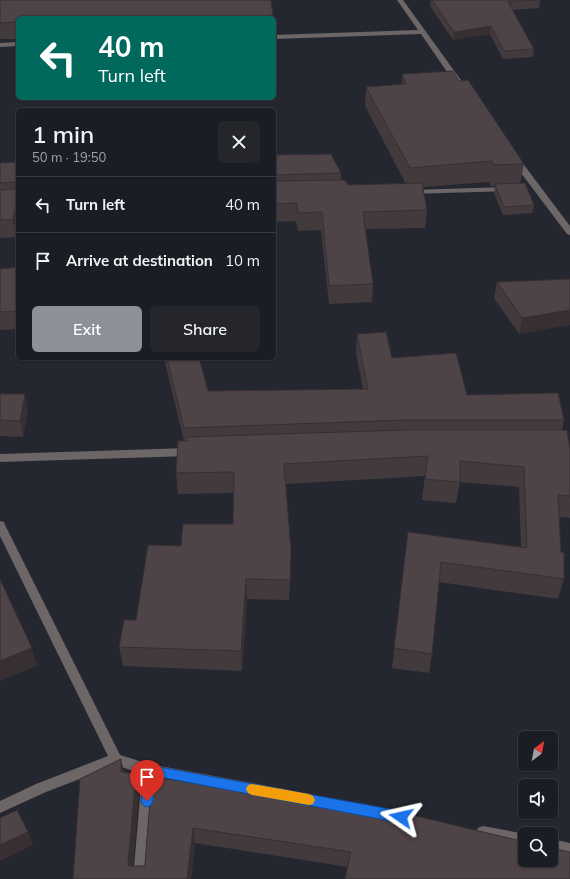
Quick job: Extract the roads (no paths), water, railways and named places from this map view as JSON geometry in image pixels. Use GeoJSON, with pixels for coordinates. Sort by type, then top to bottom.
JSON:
{"type":"FeatureCollection","features":[{"type":"Feature","properties":{"kind":"street"},"geometry":{"type":"LineString","coordinates":[[400,0],[464,88]]}},
{"type":"Feature","properties":{"kind":"street"},"geometry":{"type":"LineString","coordinates":[[276,36],[423,32]]}},
{"type":"Feature","properties":{"kind":"street"},"geometry":{"type":"LineString","coordinates":[[0,45],[16,44]]}},
{"type":"Feature","properties":{"kind":"street"},"geometry":{"type":"LineString","coordinates":[[509,151],[528,188],[570,232]]}},
{"type":"Feature","properties":{"kind":"street"},"geometry":{"type":"LineString","coordinates":[[401,192],[528,188]]}},
{"type":"Feature","properties":{"kind":"street"},"geometry":{"type":"LineString","coordinates":[[0,458],[198,452]]}},
{"type":"Feature","properties":{"kind":"street"},"geometry":{"type":"LineString","coordinates":[[0,525],[116,759]]}},
{"type":"Feature","properties":{"kind":"street"},"geometry":{"type":"LineString","coordinates":[[0,807],[41,788],[116,759],[149,770],[301,798]]}},
{"type":"Feature","properties":{"kind":"street"},"geometry":{"type":"LineString","coordinates":[[140,879],[149,770]]}},
{"type":"Feature","properties":{"kind":"street"},"geometry":{"type":"LineString","coordinates":[[471,830],[518,839]]}},
{"type":"Feature","properties":{"kind":"street"},"geometry":{"type":"LineString","coordinates":[[558,846],[570,848]]}}]}
